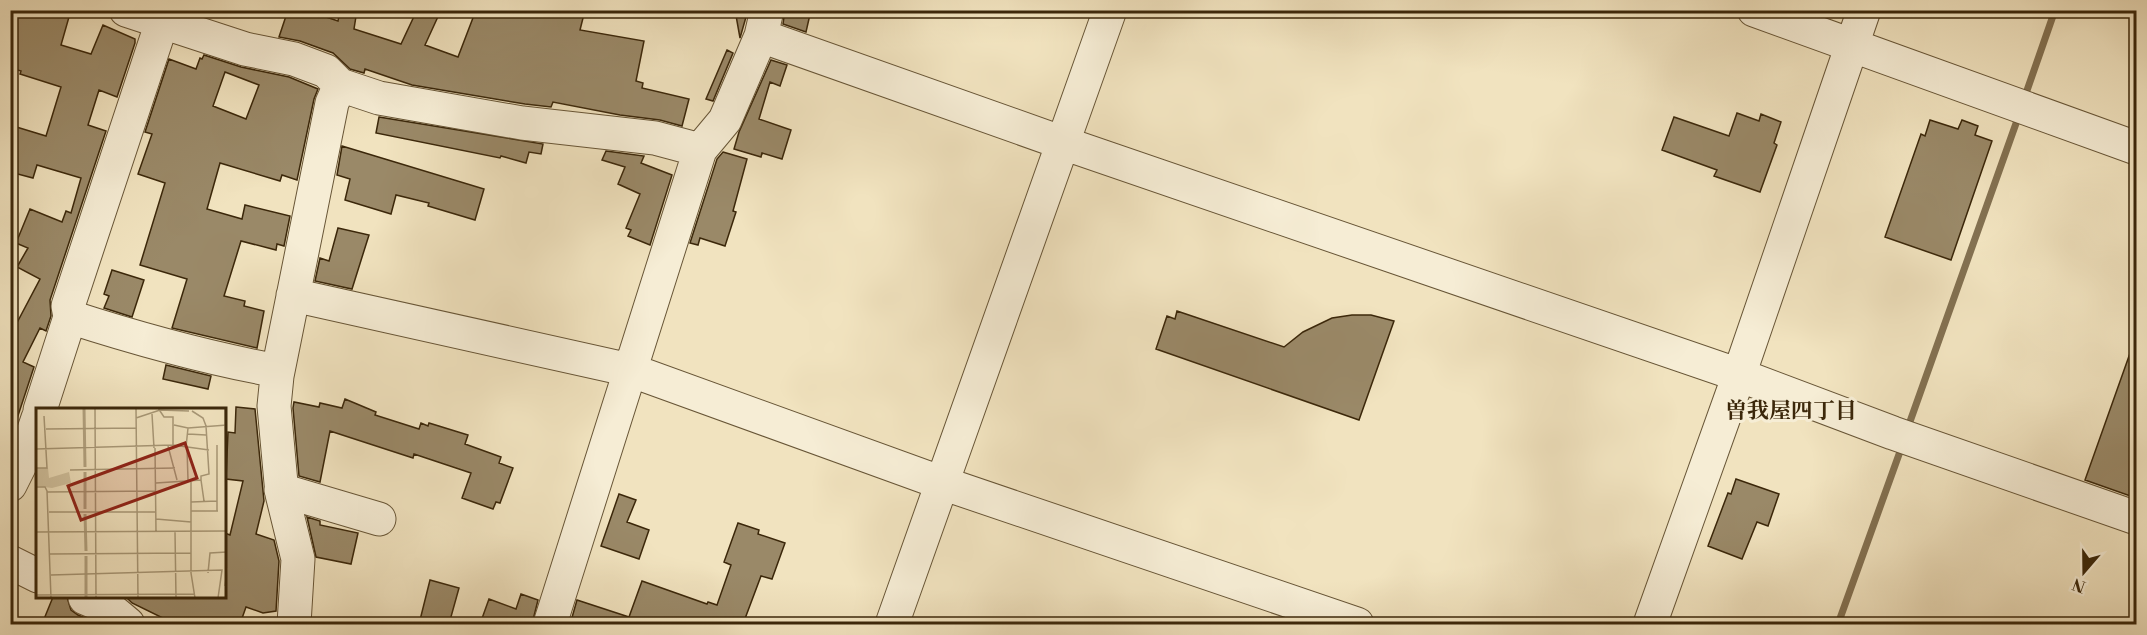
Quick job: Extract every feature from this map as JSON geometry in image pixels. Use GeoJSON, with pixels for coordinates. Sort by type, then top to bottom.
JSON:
{"type":"FeatureCollection","features":[{"type":"Feature","properties":{"kind":"street"},"geometry":{"type":"LineString","coordinates":[[126,10],[245,49],[294,60],[326,71],[340,85],[380,98],[522,123],[655,138],[700,150]]}},
{"type":"Feature","properties":{"kind":"street"},"geometry":{"type":"LineString","coordinates":[[892,624],[1110,10]]}},
{"type":"Feature","properties":{"kind":"street"},"geometry":{"type":"LineString","coordinates":[[1754,10],[2136,148]]}},
{"type":"Feature","properties":{"kind":"street"},"geometry":{"type":"LineString","coordinates":[[1650,624],[1739,375],[1864,10]]}},
{"type":"Feature","properties":{"kind":"street"},"geometry":{"type":"LineString","coordinates":[[41,408],[70,317],[69,306],[162,22]]}},
{"type":"Feature","properties":{"kind":"street"},"geometry":{"type":"LineString","coordinates":[[550,624],[700,150],[725,120],[764,23],[1063,143],[1739,375],[1893,433],[2136,518]]}},
{"type":"Feature","properties":{"kind":"street"},"geometry":{"type":"LineString","coordinates":[[294,624],[298,559],[281,490],[274,406],[278,371],[332,104],[340,85]]}},
{"type":"Feature","properties":{"kind":"street"},"geometry":{"type":"LineString","coordinates":[[293,295],[630,370],[942,483],[1358,624]]}},
{"type":"Feature","properties":{"kind":"street"},"geometry":{"type":"LineString","coordinates":[[70,317],[142,340],[226,362],[278,371]]}},
{"type":"Feature","properties":{"kind":"street"},"geometry":{"type":"LineString","coordinates":[[10,485],[26,453],[36,424]]}},
{"type":"Feature","properties":{"kind":"street"},"geometry":{"type":"LineString","coordinates":[[281,490],[379,519]]}},
{"type":"Feature","properties":{"kind":"street"},"geometry":{"type":"LineString","coordinates":[[10,562],[36,575]]}},
{"type":"Feature","properties":{"kind":"street"},"geometry":{"type":"LineString","coordinates":[[89,599],[109,608],[128,624]]}},
{"type":"Feature","properties":{"kind":"building"},"geometry":{"type":"Polygon","coordinates":[[[17,10],[71,10],[61,45],[91,54],[103,25],[135,39],[135,43],[117,97],[99,90],[88,125],[106,131],[50,300],[51,316],[46,331],[40,328],[23,362],[34,367],[10,440],[10,336],[40,279],[17,267],[28,248],[16,243],[30,209],[62,222],[66,211],[71,213],[81,178],[37,165],[33,178],[10,172],[10,125],[46,136],[61,87],[20,74],[21,71],[10,68],[10,44],[16,25],[13,24],[17,10]]]}},
{"type":"Feature","properties":{"kind":"building"},"geometry":{"type":"Polygon","coordinates":[[[288,10],[305,10],[338,21],[340,10],[357,10],[354,29],[401,44],[417,10],[441,10],[425,45],[458,57],[476,10],[569,10],[584,14],[580,30],[644,41],[636,81],[643,83],[642,88],[689,99],[682,126],[660,120],[553,102],[551,107],[525,104],[412,85],[365,69],[364,73],[350,69],[333,53],[300,41],[279,37],[288,10]]]}},
{"type":"Feature","properties":{"kind":"building"},"geometry":{"type":"Polygon","coordinates":[[[735,10],[748,10],[740,38],[735,10]]]}},
{"type":"Feature","properties":{"kind":"building"},"geometry":{"type":"Polygon","coordinates":[[[785,10],[811,10],[806,32],[783,24],[785,10]]]}},
{"type":"Feature","properties":{"kind":"building"},"geometry":{"type":"Polygon","coordinates":[[[727,50],[733,53],[713,101],[706,99],[727,50]]]}},
{"type":"Feature","properties":{"kind":"building"},"geometry":{"type":"Polygon","coordinates":[[[204,55],[241,67],[289,77],[318,89],[297,180],[282,175],[280,181],[220,163],[207,209],[242,219],[245,205],[290,216],[284,246],[277,244],[276,250],[241,241],[224,296],[245,301],[244,306],[264,311],[257,348],[172,328],[187,279],[140,265],[165,183],[138,174],[152,134],[145,132],[169,59],[196,69],[200,58],[202,59],[204,55]],[[225,72],[213,106],[246,119],[259,85],[225,72]]]}},
{"type":"Feature","properties":{"kind":"building"},"geometry":{"type":"Polygon","coordinates":[[[771,60],[787,65],[780,86],[770,82],[759,119],[791,130],[782,159],[762,153],[761,157],[734,149],[739,132],[771,60]]]}},
{"type":"Feature","properties":{"kind":"building"},"geometry":{"type":"Polygon","coordinates":[[[1737,113],[1759,121],[1761,114],[1781,122],[1774,143],[1777,145],[1760,192],[1714,176],[1717,170],[1662,150],[1674,117],[1729,136],[1737,113]]]}},
{"type":"Feature","properties":{"kind":"building"},"geometry":{"type":"Polygon","coordinates":[[[379,117],[543,144],[541,154],[529,152],[526,163],[501,156],[500,158],[376,133],[379,117]]]}},
{"type":"Feature","properties":{"kind":"building"},"geometry":{"type":"Polygon","coordinates":[[[1930,120],[1958,129],[1962,120],[1978,126],[1975,135],[1992,141],[1951,260],[1885,237],[1921,134],[1925,136],[1930,120]]]}},
{"type":"Feature","properties":{"kind":"building"},"geometry":{"type":"Polygon","coordinates":[[[342,146],[484,189],[475,220],[428,206],[429,203],[396,195],[391,214],[345,200],[350,179],[337,175],[342,146]]]}},
{"type":"Feature","properties":{"kind":"building"},"geometry":{"type":"Polygon","coordinates":[[[606,151],[644,156],[641,163],[672,175],[650,245],[628,236],[631,230],[626,228],[640,194],[618,184],[625,167],[602,160],[606,151]]]}},
{"type":"Feature","properties":{"kind":"building"},"geometry":{"type":"Polygon","coordinates":[[[723,152],[747,159],[733,211],[736,212],[725,246],[700,238],[698,245],[690,243],[717,159],[723,152]]]}},
{"type":"Feature","properties":{"kind":"building"},"geometry":{"type":"Polygon","coordinates":[[[338,228],[369,235],[352,289],[315,281],[320,258],[329,261],[338,228]]]}},
{"type":"Feature","properties":{"kind":"building"},"geometry":{"type":"Polygon","coordinates":[[[112,270],[144,280],[132,317],[104,308],[109,296],[104,294],[112,270]]]}},
{"type":"Feature","properties":{"kind":"building"},"geometry":{"type":"Polygon","coordinates":[[[1177,311],[1284,347],[1303,332],[1332,318],[1371,315],[1394,321],[1359,420],[1156,349],[1167,316],[1175,319],[1177,311]]]}},
{"type":"Feature","properties":{"kind":"building"},"geometry":{"type":"Polygon","coordinates":[[[2134,342],[2136,342],[2136,498],[2085,480],[2134,342]]]}},
{"type":"Feature","properties":{"kind":"building"},"geometry":{"type":"Polygon","coordinates":[[[166,365],[211,376],[208,389],[163,379],[166,365]]]}},
{"type":"Feature","properties":{"kind":"building"},"geometry":{"type":"Polygon","coordinates":[[[345,399],[376,412],[375,415],[419,429],[421,423],[428,426],[429,423],[468,435],[465,444],[501,457],[499,463],[513,468],[500,503],[496,502],[493,509],[462,498],[471,473],[414,454],[413,458],[330,431],[320,482],[299,476],[294,402],[319,407],[320,403],[342,408],[345,399]]]}},
{"type":"Feature","properties":{"kind":"building"},"geometry":{"type":"Polygon","coordinates":[[[236,407],[255,409],[264,501],[256,534],[274,540],[279,561],[276,611],[263,613],[246,607],[240,624],[175,624],[128,599],[226,599],[226,533],[230,535],[243,481],[226,479],[228,432],[235,433],[236,407]]]}},
{"type":"Feature","properties":{"kind":"building"},"geometry":{"type":"Polygon","coordinates":[[[1736,479],[1779,494],[1768,526],[1757,522],[1742,559],[1708,546],[1728,493],[1731,494],[1736,479]]]}},
{"type":"Feature","properties":{"kind":"building"},"geometry":{"type":"Polygon","coordinates":[[[619,494],[636,500],[627,522],[649,530],[639,559],[601,546],[619,494]]]}},
{"type":"Feature","properties":{"kind":"building"},"geometry":{"type":"Polygon","coordinates":[[[307,517],[320,521],[320,525],[358,533],[351,564],[316,557],[307,517]]]}},
{"type":"Feature","properties":{"kind":"building"},"geometry":{"type":"Polygon","coordinates":[[[738,523],[759,530],[758,534],[785,543],[772,579],[761,576],[743,624],[582,624],[571,621],[577,600],[629,617],[642,581],[707,604],[708,602],[717,605],[731,565],[724,562],[738,523]]]}},
{"type":"Feature","properties":{"kind":"building"},"geometry":{"type":"Polygon","coordinates":[[[430,580],[459,588],[449,624],[419,624],[430,580]]]}},
{"type":"Feature","properties":{"kind":"building"},"geometry":{"type":"Polygon","coordinates":[[[521,594],[538,600],[532,624],[480,624],[489,599],[516,609],[521,594]]]}},
{"type":"Feature","properties":{"kind":"building"},"geometry":{"type":"Polygon","coordinates":[[[52,599],[68,599],[71,610],[99,624],[42,624],[52,599]]]}},
{"type":"Feature","properties":{"kind":"waterway"},"geometry":{"type":"LineString","coordinates":[[2024,99],[2055,10]]}},
{"type":"Feature","properties":{"kind":"waterway"},"geometry":{"type":"LineString","coordinates":[[1907,430],[2019,115]]}},
{"type":"Feature","properties":{"kind":"waterway"},"geometry":{"type":"LineString","coordinates":[[1838,624],[1902,446]]}},
{"type":"Feature","properties":{"kind":"district","name":"曽我屋四丁目"},"geometry":{"type":"Point","coordinates":[1791,411]}}]}
